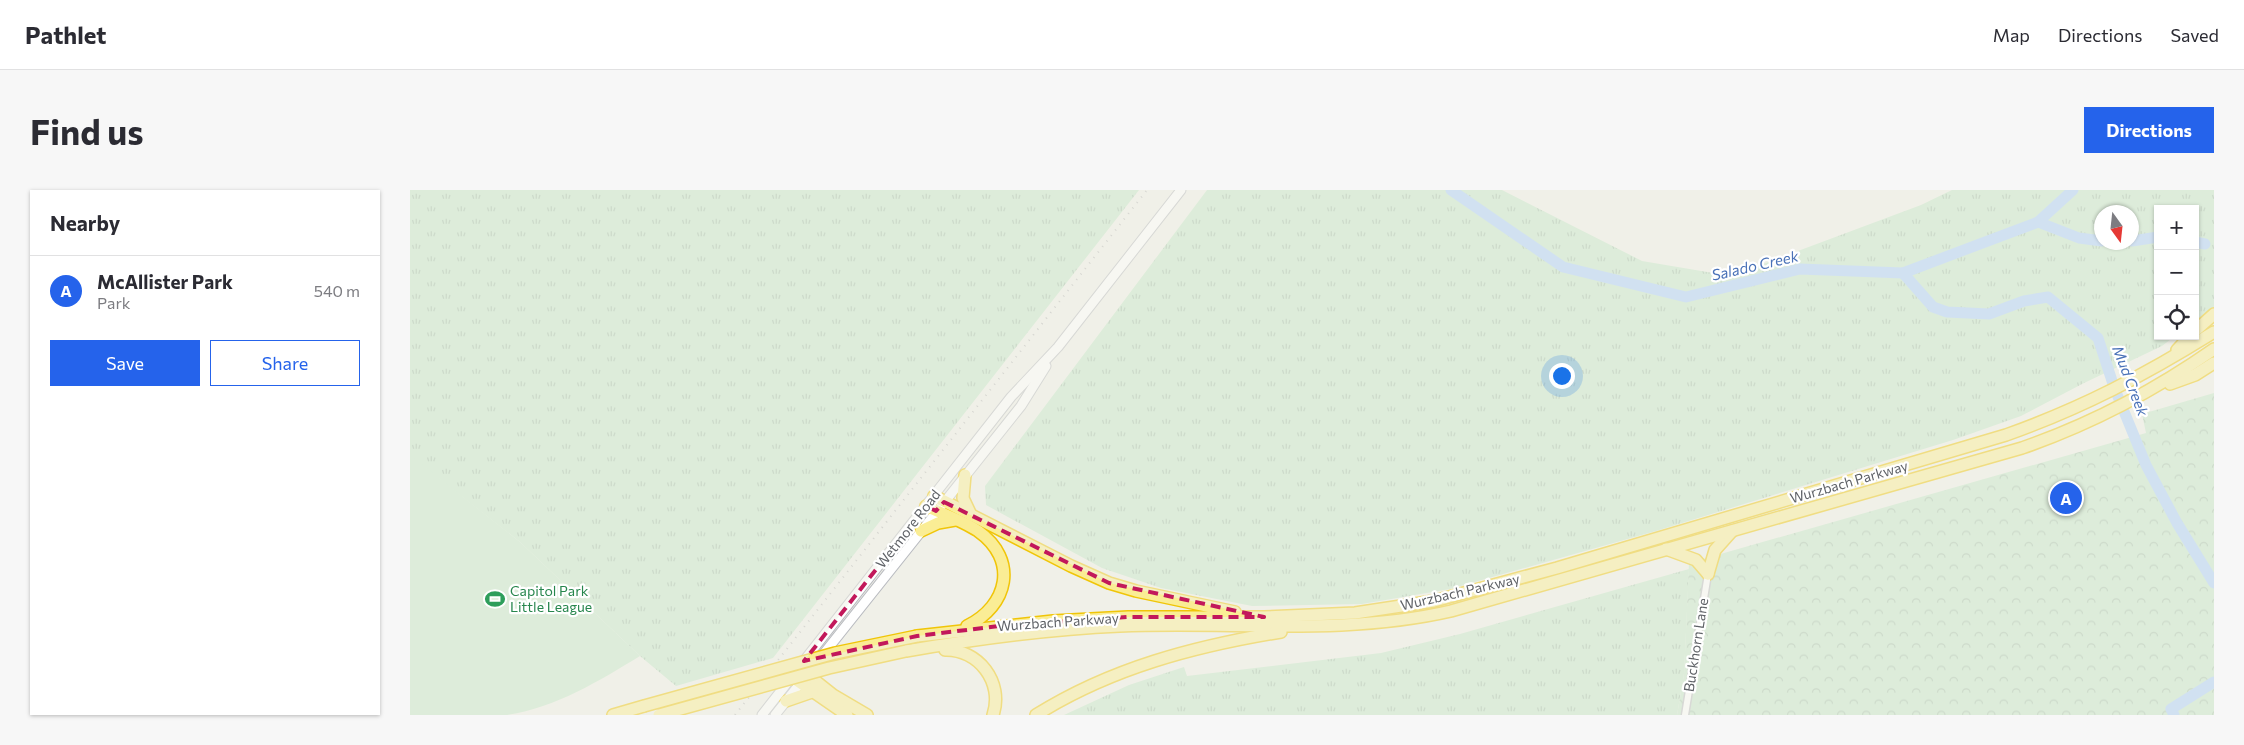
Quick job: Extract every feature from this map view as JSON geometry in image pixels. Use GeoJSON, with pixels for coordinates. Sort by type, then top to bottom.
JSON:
{"type":"FeatureCollection","features":[{"type":"Feature","properties":{"kind":"highway"},"geometry":{"type":"LineString","coordinates":[[2199,327],[2214,314]]}},
{"type":"Feature","properties":{"kind":"highway","name":"Wurzbach Parkway"},"geometry":{"type":"LineString","coordinates":[[612,715],[835,653],[917,636],[1052,621],[1128,617],[1264,617],[1355,613],[1434,601],[1477,591],[1997,438],[2057,417],[2138,378],[2214,332]]}},
{"type":"Feature","properties":{"kind":"highway"},"geometry":{"type":"LineString","coordinates":[[2165,362],[2186,340]]}},
{"type":"Feature","properties":{"kind":"highway","name":"Wurzbach Parkway"},"geometry":{"type":"LineString","coordinates":[[660,715],[829,668],[906,651],[981,638],[1120,626],[1331,626],[1390,622],[1444,613],[2022,448],[2088,422],[2148,392],[2214,349]]}},
{"type":"Feature","properties":{"kind":"highway"},"geometry":{"type":"LineString","coordinates":[[2148,392],[2194,375],[2214,363]]}},
{"type":"Feature","properties":{"kind":"highway"},"geometry":{"type":"LineString","coordinates":[[965,476],[962,498],[972,517]]}},
{"type":"Feature","properties":{"kind":"highway"},"geometry":{"type":"LineString","coordinates":[[935,504],[972,517],[1109,583],[1197,605],[1264,617]]}},
{"type":"Feature","properties":{"kind":"highway"},"geometry":{"type":"LineString","coordinates":[[935,504],[955,520],[977,530],[993,545],[1001,562],[1004,580],[1001,595],[990,611],[980,620],[959,630]]}},
{"type":"Feature","properties":{"kind":"highway"},"geometry":{"type":"LineString","coordinates":[[921,531],[939,522],[955,520]]}},
{"type":"Feature","properties":{"kind":"highway"},"geometry":{"type":"LineString","coordinates":[[1708,574],[1716,550],[1734,529]]}},
{"type":"Feature","properties":{"kind":"highway"},"geometry":{"type":"LineString","coordinates":[[1665,549],[1696,560],[1708,574]]}},
{"type":"Feature","properties":{"kind":"highway"},"geometry":{"type":"LineString","coordinates":[[1036,715],[1100,682],[1162,657],[1223,641],[1331,626]]}},
{"type":"Feature","properties":{"kind":"highway"},"geometry":{"type":"LineString","coordinates":[[906,651],[955,649],[973,656],[990,675],[995,699],[993,715]]}},
{"type":"Feature","properties":{"kind":"highway"},"geometry":{"type":"LineString","coordinates":[[822,654],[821,669],[829,692]]}},
{"type":"Feature","properties":{"kind":"highway"},"geometry":{"type":"LineString","coordinates":[[800,675],[867,715]]}},
{"type":"Feature","properties":{"kind":"highway"},"geometry":{"type":"LineString","coordinates":[[800,675],[812,692],[847,715]]}},
{"type":"Feature","properties":{"kind":"highway"},"geometry":{"type":"LineString","coordinates":[[786,701],[812,692]]}},
{"type":"Feature","properties":{"kind":"main road","name":"Wetmore Road"},"geometry":{"type":"LineString","coordinates":[[775,715],[786,701],[800,675],[935,504],[1011,397],[1058,347],[1181,190]]}},
{"type":"Feature","properties":{"kind":"main road","name":"Wetmore Road"},"geometry":{"type":"LineString","coordinates":[[762,715],[822,654],[921,531],[935,504],[965,476],[1021,406],[1058,347]]}},
{"type":"Feature","properties":{"kind":"street","name":"Buckhorn Lane"},"geometry":{"type":"LineString","coordinates":[[1685,715],[1708,574]]}},
{"type":"Feature","properties":{"kind":"highlighted area"},"geometry":{"type":"Polygon","coordinates":[[[944,502],[1109,583],[1264,617],[1128,617],[999,626],[917,636],[804,661],[926,506],[936,511],[944,502]]]}},
{"type":"Feature","properties":{"kind":"green space"},"geometry":{"type":"Polygon","coordinates":[[[410,190],[1139,190],[773,658],[676,686],[640,656],[520,542],[410,456],[410,190]]]}},
{"type":"Feature","properties":{"kind":"green space"},"geometry":{"type":"Polygon","coordinates":[[[1207,190],[1502,190],[1642,261],[1731,276],[1921,205],[1952,190],[2214,190],[2214,307],[2199,318],[2199,205],[2154,205],[2154,340],[2170,340],[2162,346],[2084,383],[2021,416],[1953,440],[1656,531],[1450,589],[1362,604],[1252,606],[1161,588],[1102,568],[986,505],[985,486],[1207,190]]]}},
{"type":"Feature","properties":{"kind":"green space"},"geometry":{"type":"Polygon","coordinates":[[[2214,393],[2214,715],[1677,715],[1684,674],[1689,563],[2146,433],[2142,414],[2214,393]]]}},
{"type":"Feature","properties":{"kind":"green space","name":"Capitol Park Little League"},"geometry":{"type":"Polygon","coordinates":[[[410,455],[520,542],[640,656],[576,692],[559,700],[525,711],[507,715],[410,715],[410,455]]]}},
{"type":"Feature","properties":{"kind":"green space"},"geometry":{"type":"Polygon","coordinates":[[[1689,569],[1684,674],[1677,715],[1064,715],[1129,685],[1184,667],[1187,676],[1381,653],[1460,634],[1689,569]]]}},
{"type":"Feature","properties":{"kind":"waterway","name":"Salado Creek"},"geometry":{"type":"LineString","coordinates":[[1451,190],[1563,267],[1686,297],[1800,269],[1903,273],[2038,222],[2073,190]]}},
{"type":"Feature","properties":{"kind":"waterway"},"geometry":{"type":"LineString","coordinates":[[2038,222],[2079,238],[2094,240]]}},
{"type":"Feature","properties":{"kind":"waterway"},"geometry":{"type":"LineString","coordinates":[[2139,240],[2154,238]]}},
{"type":"Feature","properties":{"kind":"waterway"},"geometry":{"type":"LineString","coordinates":[[2199,243],[2205,244]]}},
{"type":"Feature","properties":{"kind":"waterway","name":"Mud Creek"},"geometry":{"type":"LineString","coordinates":[[1903,273],[1933,307],[1947,312],[1989,314],[2024,301],[2048,297],[2098,338],[2114,387],[2146,465],[2177,523],[2214,583]]}},
{"type":"Feature","properties":{"kind":"waterway","name":"Mud Creek"},"geometry":{"type":"LineString","coordinates":[[2174,715],[2171,709],[2214,682]]}},
{"type":"Feature","properties":{"kind":"railway"},"geometry":{"type":"LineString","coordinates":[[735,715],[1147,190]]}},
{"type":"Feature","properties":{"kind":"place","name":"McAllister Park"},"geometry":{"type":"Point","coordinates":[2066,498]}},
{"type":"Feature","properties":{"kind":"place","name":"Capitol Park Little League"},"geometry":{"type":"Point","coordinates":[495,599]}}]}
